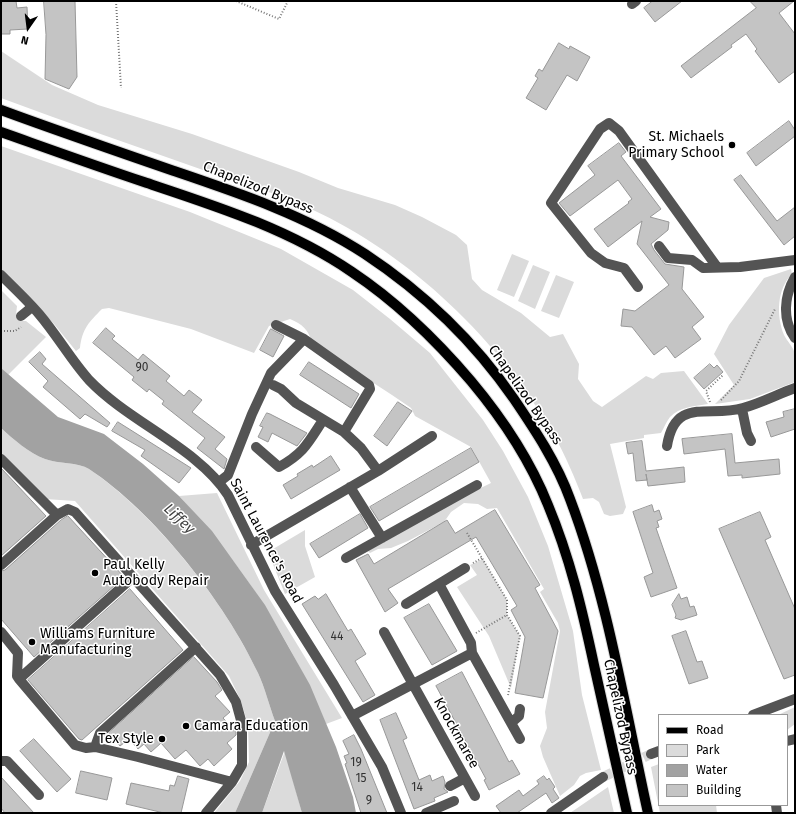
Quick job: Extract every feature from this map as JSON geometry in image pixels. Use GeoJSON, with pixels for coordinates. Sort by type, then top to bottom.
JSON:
{"type":"FeatureCollection","features":[{"type":"Feature","properties":{"kind":"main road","name":"Chapelizod Bypass"},"geometry":{"type":"LineString","coordinates":[[1,110],[205,181],[317,227],[364,253],[404,282],[434,306],[471,343],[502,381],[530,422],[553,462],[569,496],[597,581],[648,813]]}},
{"type":"Feature","properties":{"kind":"main road","name":"Chapelizod Bypass"},"geometry":{"type":"LineString","coordinates":[[1,132],[224,209],[302,243],[351,271],[386,297],[421,327],[455,363],[484,397],[529,463],[550,509],[565,550],[581,603],[627,813]]}},
{"type":"Feature","properties":{"kind":"street"},"geometry":{"type":"LineString","coordinates":[[638,288],[624,268],[605,263],[591,252],[551,203],[600,128],[609,123],[619,131],[717,268]]}},
{"type":"Feature","properties":{"kind":"street"},"geometry":{"type":"LineString","coordinates":[[658,246],[668,258],[692,260],[703,268],[740,267],[795,260]]}},
{"type":"Feature","properties":{"kind":"street","name":"Saint Laurence's Road"},"geometry":{"type":"LineString","coordinates":[[1,275],[32,307],[89,379],[116,404],[192,458],[220,482],[275,591],[334,685],[382,767],[401,813]]}},
{"type":"Feature","properties":{"kind":"street"},"geometry":{"type":"LineString","coordinates":[[795,277],[789,288],[786,306],[787,320],[795,338]]}},
{"type":"Feature","properties":{"kind":"street"},"geometry":{"type":"LineString","coordinates":[[21,321],[32,307]]}},
{"type":"Feature","properties":{"kind":"street"},"geometry":{"type":"LineString","coordinates":[[276,325],[304,339],[369,385],[370,389],[344,432]]}},
{"type":"Feature","properties":{"kind":"street"},"geometry":{"type":"LineString","coordinates":[[220,482],[228,475],[252,414],[271,373],[304,339]]}},
{"type":"Feature","properties":{"kind":"street"},"geometry":{"type":"LineString","coordinates":[[273,385],[281,389],[296,403],[344,432],[361,448],[378,470]]}},
{"type":"Feature","properties":{"kind":"street"},"geometry":{"type":"LineString","coordinates":[[667,446],[669,434],[677,420],[686,414],[703,411],[742,409],[795,388]]}},
{"type":"Feature","properties":{"kind":"street"},"geometry":{"type":"LineString","coordinates":[[742,409],[747,433],[751,441]]}},
{"type":"Feature","properties":{"kind":"street"},"geometry":{"type":"LineString","coordinates":[[256,447],[279,466],[296,457],[309,442],[323,420]]}},
{"type":"Feature","properties":{"kind":"street"},"geometry":{"type":"LineString","coordinates":[[251,545],[350,487],[432,436]]}},
{"type":"Feature","properties":{"kind":"street"},"geometry":{"type":"LineString","coordinates":[[1,459],[57,515]]}},
{"type":"Feature","properties":{"kind":"street"},"geometry":{"type":"LineString","coordinates":[[346,558],[477,485]]}},
{"type":"Feature","properties":{"kind":"street"},"geometry":{"type":"LineString","coordinates":[[350,487],[382,538]]}},
{"type":"Feature","properties":{"kind":"street"},"geometry":{"type":"LineString","coordinates":[[1,565],[57,515],[68,509],[75,512],[220,675],[236,702],[242,724],[242,765],[232,782],[206,813]]}},
{"type":"Feature","properties":{"kind":"street"},"geometry":{"type":"LineString","coordinates":[[406,604],[465,568]]}},
{"type":"Feature","properties":{"kind":"street"},"geometry":{"type":"LineString","coordinates":[[19,679],[133,577]]}},
{"type":"Feature","properties":{"kind":"street"},"geometry":{"type":"LineString","coordinates":[[439,584],[471,643],[472,653],[520,739]]}},
{"type":"Feature","properties":{"kind":"street"},"geometry":{"type":"LineString","coordinates":[[1,632],[18,653],[17,676],[75,745],[86,748],[95,747],[232,782]]}},
{"type":"Feature","properties":{"kind":"street","name":"Knockmaree"},"geometry":{"type":"LineString","coordinates":[[384,632],[475,796]]}},
{"type":"Feature","properties":{"kind":"street"},"geometry":{"type":"LineString","coordinates":[[95,747],[100,733],[196,647]]}},
{"type":"Feature","properties":{"kind":"street"},"geometry":{"type":"LineString","coordinates":[[352,716],[472,653]]}},
{"type":"Feature","properties":{"kind":"street"},"geometry":{"type":"LineString","coordinates":[[756,714],[795,699]]}},
{"type":"Feature","properties":{"kind":"street"},"geometry":{"type":"LineString","coordinates":[[511,723],[518,716],[520,709]]}},
{"type":"Feature","properties":{"kind":"street"},"geometry":{"type":"LineString","coordinates":[[1,761],[7,761],[39,795]]}},
{"type":"Feature","properties":{"kind":"street"},"geometry":{"type":"LineString","coordinates":[[552,813],[603,777]]}},
{"type":"Feature","properties":{"kind":"street"},"geometry":{"type":"LineString","coordinates":[[450,786],[465,778]]}},
{"type":"Feature","properties":{"kind":"street"},"geometry":{"type":"LineString","coordinates":[[426,813],[454,801]]}},
{"type":"Feature","properties":{"kind":"path"},"geometry":{"type":"LineString","coordinates":[[116,1],[122,88]]}},
{"type":"Feature","properties":{"kind":"path"},"geometry":{"type":"LineString","coordinates":[[236,1],[279,19],[288,1]]}},
{"type":"Feature","properties":{"kind":"path"},"geometry":{"type":"LineString","coordinates":[[713,411],[739,381],[777,305]]}},
{"type":"Feature","properties":{"kind":"path"},"geometry":{"type":"LineString","coordinates":[[1,331],[15,331],[21,321]]}},
{"type":"Feature","properties":{"kind":"path"},"geometry":{"type":"LineString","coordinates":[[713,411],[706,391],[723,375]]}},
{"type":"Feature","properties":{"kind":"path"},"geometry":{"type":"LineString","coordinates":[[467,533],[507,600],[507,615],[520,636],[505,713]]}},
{"type":"Feature","properties":{"kind":"path"},"geometry":{"type":"LineString","coordinates":[[468,637],[507,615]]}},
{"type":"Feature","properties":{"kind":"green space"},"geometry":{"type":"Polygon","coordinates":[[[1,51],[52,85],[98,105],[192,134],[299,172],[338,188],[395,205],[456,235],[467,245],[472,279],[482,290],[521,313],[550,337],[563,334],[579,364],[578,379],[593,401],[602,407],[646,376],[653,379],[661,373],[684,371],[708,404],[678,411],[670,417],[661,433],[644,435],[644,438],[610,444],[626,507],[623,514],[610,516],[604,514],[599,502],[593,498],[583,499],[570,467],[554,435],[532,400],[507,366],[479,334],[449,304],[417,276],[383,250],[348,228],[298,203],[1,98],[1,51]]]}},
{"type":"Feature","properties":{"kind":"green space"},"geometry":{"type":"Polygon","coordinates":[[[1,146],[190,212],[281,249],[353,290],[430,353],[483,420],[503,451],[528,497],[548,546],[573,631],[582,695],[601,770],[586,773],[580,776],[574,785],[560,796],[543,757],[540,746],[547,728],[545,712],[560,631],[558,623],[540,592],[544,589],[497,508],[487,509],[478,504],[464,503],[451,512],[444,522],[408,541],[391,548],[378,549],[370,553],[368,551],[444,506],[491,483],[471,447],[415,416],[411,408],[312,343],[309,334],[304,328],[290,319],[269,326],[254,353],[191,329],[109,308],[102,309],[87,326],[82,336],[80,348],[76,351],[54,324],[1,269],[1,146]]]}},
{"type":"Feature","properties":{"kind":"green space"},"geometry":{"type":"Polygon","coordinates":[[[512,254],[529,261],[514,297],[497,290],[512,254]]]}},
{"type":"Feature","properties":{"kind":"green space"},"geometry":{"type":"Polygon","coordinates":[[[533,265],[550,272],[535,309],[518,301],[533,265]]]}},
{"type":"Feature","properties":{"kind":"green space"},"geometry":{"type":"Polygon","coordinates":[[[791,269],[792,274],[783,287],[779,303],[779,311],[781,327],[795,354],[795,382],[750,399],[715,404],[734,385],[714,354],[729,325],[764,278],[791,269]]]}},
{"type":"Feature","properties":{"kind":"green space"},"geometry":{"type":"Polygon","coordinates":[[[556,275],[574,282],[559,318],[541,311],[556,275]]]}},
{"type":"Feature","properties":{"kind":"green space"},"geometry":{"type":"Polygon","coordinates":[[[1,290],[17,306],[16,315],[46,337],[8,375],[1,368],[1,290]]]}},
{"type":"Feature","properties":{"kind":"green space"},"geometry":{"type":"Polygon","coordinates":[[[1,428],[33,453],[50,461],[74,464],[89,469],[114,487],[138,509],[186,561],[227,617],[258,673],[275,721],[235,813],[214,813],[240,781],[249,762],[248,725],[241,701],[229,676],[75,501],[45,499],[1,454],[1,428]]]}},
{"type":"Feature","properties":{"kind":"green space"},"geometry":{"type":"Polygon","coordinates":[[[217,493],[264,590],[342,718],[326,724],[297,662],[263,603],[223,548],[179,496],[217,493]]]}},
{"type":"Feature","properties":{"kind":"green space"},"geometry":{"type":"Polygon","coordinates":[[[305,530],[305,546],[315,577],[285,594],[268,552],[305,530]]]}},
{"type":"Feature","properties":{"kind":"green space"},"geometry":{"type":"Polygon","coordinates":[[[483,559],[507,600],[507,615],[520,636],[511,688],[489,636],[457,587],[477,575],[470,565],[483,559]]]}},
{"type":"Feature","properties":{"kind":"green space"},"geometry":{"type":"Polygon","coordinates":[[[795,707],[795,724],[788,729],[788,714],[780,714],[795,707]]]}},
{"type":"Feature","properties":{"kind":"green space"},"geometry":{"type":"Polygon","coordinates":[[[285,751],[302,813],[262,813],[285,751]]]}},
{"type":"Feature","properties":{"kind":"green space"},"geometry":{"type":"Polygon","coordinates":[[[658,764],[658,803],[651,767],[658,764]]]}},
{"type":"Feature","properties":{"kind":"green space"},"geometry":{"type":"Polygon","coordinates":[[[608,787],[614,813],[570,813],[608,787]]]}},
{"type":"Feature","properties":{"kind":"green space"},"geometry":{"type":"Polygon","coordinates":[[[659,806],[716,806],[717,813],[660,813],[659,806]]]}},
{"type":"Feature","properties":{"kind":"water","name":"Liffey"},"geometry":{"type":"Polygon","coordinates":[[[1,368],[58,417],[104,434],[143,464],[179,496],[212,531],[265,605],[310,685],[336,747],[353,797],[356,813],[302,813],[284,751],[262,813],[235,813],[275,721],[258,673],[244,646],[227,617],[186,560],[138,509],[114,487],[89,469],[79,465],[50,461],[33,453],[1,428],[1,368]]]}},
{"type":"Feature","properties":{"kind":"building"},"geometry":{"type":"Polygon","coordinates":[[[1,1],[16,1],[17,8],[27,7],[28,29],[10,30],[10,34],[1,34],[1,1]]]}},
{"type":"Feature","properties":{"kind":"building"},"geometry":{"type":"Polygon","coordinates":[[[44,1],[75,1],[77,77],[69,89],[45,79],[46,35],[44,1]]]}},
{"type":"Feature","properties":{"kind":"building"},"geometry":{"type":"Polygon","coordinates":[[[653,1],[682,1],[655,22],[644,8],[653,1]]]}},
{"type":"Feature","properties":{"kind":"building"},"geometry":{"type":"Polygon","coordinates":[[[750,1],[794,1],[779,13],[795,34],[795,71],[779,83],[755,51],[757,49],[746,34],[731,45],[732,47],[691,78],[681,66],[756,8],[750,1]]]}},
{"type":"Feature","properties":{"kind":"building"},"geometry":{"type":"Polygon","coordinates":[[[559,43],[569,49],[570,46],[590,57],[577,81],[567,75],[546,110],[526,98],[538,78],[535,76],[539,69],[542,71],[559,43]]]}},
{"type":"Feature","properties":{"kind":"building"},"geometry":{"type":"Polygon","coordinates":[[[789,121],[795,130],[795,136],[756,166],[747,153],[789,121]]]}},
{"type":"Feature","properties":{"kind":"building"},"geometry":{"type":"Polygon","coordinates":[[[619,143],[626,152],[621,156],[661,209],[650,217],[669,222],[668,230],[651,244],[665,264],[684,267],[682,289],[704,317],[692,327],[701,339],[675,358],[666,346],[654,355],[632,327],[621,326],[623,309],[635,311],[669,285],[637,244],[642,221],[608,247],[594,229],[629,203],[628,202],[632,199],[618,180],[570,216],[559,203],[595,175],[588,166],[619,143]]]}},
{"type":"Feature","properties":{"kind":"building"},"geometry":{"type":"Polygon","coordinates":[[[741,175],[777,221],[795,207],[795,236],[784,245],[734,180],[741,175]]]}},
{"type":"Feature","properties":{"kind":"building"},"geometry":{"type":"Polygon","coordinates":[[[106,328],[115,336],[112,339],[138,360],[143,354],[170,376],[166,381],[184,396],[189,390],[202,400],[192,412],[225,437],[215,449],[227,459],[224,469],[197,448],[205,438],[162,404],[164,401],[149,389],[147,392],[132,380],[134,377],[93,343],[106,328]]]}},
{"type":"Feature","properties":{"kind":"building"},"geometry":{"type":"Polygon","coordinates":[[[271,329],[284,336],[273,357],[260,350],[271,329]]]}},
{"type":"Feature","properties":{"kind":"building"},"geometry":{"type":"Polygon","coordinates":[[[40,352],[46,359],[42,364],[110,423],[107,427],[85,414],[80,419],[43,387],[48,381],[29,362],[40,352]]]}},
{"type":"Feature","properties":{"kind":"building"},"geometry":{"type":"Polygon","coordinates":[[[309,362],[359,394],[351,408],[300,375],[309,362]]]}},
{"type":"Feature","properties":{"kind":"building"},"geometry":{"type":"Polygon","coordinates":[[[710,364],[714,368],[717,365],[723,372],[704,389],[694,378],[710,364]]]}},
{"type":"Feature","properties":{"kind":"building"},"geometry":{"type":"Polygon","coordinates":[[[398,402],[412,411],[387,446],[374,436],[398,402]]]}},
{"type":"Feature","properties":{"kind":"building"},"geometry":{"type":"Polygon","coordinates":[[[795,409],[795,429],[771,437],[766,422],[784,417],[783,412],[795,409]]]}},
{"type":"Feature","properties":{"kind":"building"},"geometry":{"type":"Polygon","coordinates":[[[267,413],[307,433],[297,446],[272,433],[268,442],[258,437],[263,427],[260,426],[267,413]]]}},
{"type":"Feature","properties":{"kind":"building"},"geometry":{"type":"Polygon","coordinates":[[[118,422],[191,468],[179,483],[141,456],[145,450],[112,431],[118,422]]]}},
{"type":"Feature","properties":{"kind":"building"},"geometry":{"type":"Polygon","coordinates":[[[732,434],[735,463],[779,459],[780,474],[742,478],[742,475],[728,476],[725,449],[684,454],[682,439],[732,434]]]}},
{"type":"Feature","properties":{"kind":"building"},"geometry":{"type":"Polygon","coordinates":[[[642,441],[646,471],[684,467],[685,482],[648,486],[647,480],[636,481],[633,453],[628,454],[626,443],[642,441]]]}},
{"type":"Feature","properties":{"kind":"building"},"geometry":{"type":"Polygon","coordinates":[[[471,448],[479,462],[379,521],[370,507],[471,448]]]}},
{"type":"Feature","properties":{"kind":"building"},"geometry":{"type":"Polygon","coordinates":[[[331,456],[340,470],[291,499],[283,485],[298,476],[297,474],[312,465],[313,467],[331,456]]]}},
{"type":"Feature","properties":{"kind":"building"},"geometry":{"type":"Polygon","coordinates":[[[1,468],[46,516],[1,556],[1,468]]]}},
{"type":"Feature","properties":{"kind":"building"},"geometry":{"type":"Polygon","coordinates":[[[652,505],[654,512],[659,510],[662,519],[657,521],[659,527],[656,528],[677,588],[651,597],[644,577],[653,573],[633,512],[652,505]]]}},
{"type":"Feature","properties":{"kind":"building"},"geometry":{"type":"Polygon","coordinates":[[[495,510],[540,585],[535,588],[558,631],[543,698],[515,693],[525,637],[511,610],[517,606],[476,537],[388,589],[398,603],[385,612],[356,560],[368,554],[374,564],[447,520],[455,533],[495,510]]]}},
{"type":"Feature","properties":{"kind":"building"},"geometry":{"type":"Polygon","coordinates":[[[760,512],[771,537],[765,540],[795,609],[795,675],[784,679],[719,529],[760,512]]]}},
{"type":"Feature","properties":{"kind":"building"},"geometry":{"type":"Polygon","coordinates":[[[360,514],[368,528],[319,558],[310,544],[360,514]]]}},
{"type":"Feature","properties":{"kind":"building"},"geometry":{"type":"Polygon","coordinates":[[[68,516],[124,577],[34,657],[1,619],[1,571],[5,570],[61,520],[68,516]]]}},
{"type":"Feature","properties":{"kind":"building"},"geometry":{"type":"Polygon","coordinates":[[[130,589],[183,650],[82,740],[79,739],[28,680],[130,589]]]}},
{"type":"Feature","properties":{"kind":"building"},"geometry":{"type":"Polygon","coordinates":[[[326,594],[348,631],[351,629],[366,654],[355,661],[375,695],[363,702],[302,604],[315,596],[318,599],[326,594]]]}},
{"type":"Feature","properties":{"kind":"building"},"geometry":{"type":"Polygon","coordinates":[[[679,594],[681,599],[687,597],[690,607],[694,606],[697,615],[681,620],[675,618],[676,615],[672,605],[679,594]]]}},
{"type":"Feature","properties":{"kind":"building"},"geometry":{"type":"Polygon","coordinates":[[[429,604],[457,651],[432,665],[404,618],[429,604]]]}},
{"type":"Feature","properties":{"kind":"building"},"geometry":{"type":"Polygon","coordinates":[[[686,631],[697,662],[702,661],[708,678],[689,684],[672,636],[686,631]]]}},
{"type":"Feature","properties":{"kind":"building","name":"Camara Education"},"geometry":{"type":"Polygon","coordinates":[[[194,657],[217,682],[222,690],[215,696],[230,712],[223,718],[236,732],[236,735],[227,743],[232,749],[214,766],[208,759],[200,766],[186,750],[175,759],[161,743],[151,752],[144,744],[138,749],[129,739],[120,746],[109,733],[194,657]]]}},
{"type":"Feature","properties":{"kind":"building"},"geometry":{"type":"Polygon","coordinates":[[[462,672],[509,762],[512,760],[520,774],[489,790],[484,780],[486,779],[436,686],[462,672]]]}},
{"type":"Feature","properties":{"kind":"building"},"geometry":{"type":"Polygon","coordinates":[[[396,713],[407,738],[403,740],[419,780],[430,775],[432,781],[443,776],[445,782],[444,789],[448,792],[434,798],[435,801],[414,809],[380,720],[396,713]]]}},
{"type":"Feature","properties":{"kind":"building"},"geometry":{"type":"Polygon","coordinates":[[[354,735],[387,813],[361,813],[345,764],[347,763],[344,756],[349,754],[343,741],[354,735]]]}},
{"type":"Feature","properties":{"kind":"building"},"geometry":{"type":"Polygon","coordinates":[[[34,739],[71,779],[57,792],[20,751],[34,739]]]}},
{"type":"Feature","properties":{"kind":"building"},"geometry":{"type":"Polygon","coordinates":[[[81,771],[112,778],[107,800],[76,793],[81,771]]]}},
{"type":"Feature","properties":{"kind":"building"},"geometry":{"type":"Polygon","coordinates":[[[178,776],[189,779],[181,813],[164,813],[126,804],[131,783],[169,791],[170,785],[174,786],[178,776]]]}},
{"type":"Feature","properties":{"kind":"building"},"geometry":{"type":"Polygon","coordinates":[[[544,776],[547,780],[549,778],[555,787],[553,789],[559,798],[552,803],[546,793],[517,813],[501,813],[496,806],[519,790],[523,796],[539,784],[537,781],[544,776]]]}},
{"type":"Feature","properties":{"kind":"building"},"geometry":{"type":"Polygon","coordinates":[[[1,777],[34,813],[5,813],[1,808],[1,777]]]}},
{"type":"Feature","properties":{"kind":"tunnel"},"geometry":{"type":"LineString","coordinates":[[603,777],[651,754]]}},
{"type":"Feature","properties":{"kind":"place","name":"St. Michaels Primary School"},"geometry":{"type":"Point","coordinates":[732,145]}},
{"type":"Feature","properties":{"kind":"place","name":"Paul Kelly Autobody Repair"},"geometry":{"type":"Point","coordinates":[95,573]}},
{"type":"Feature","properties":{"kind":"place","name":"Williams Furniture Manufacturing"},"geometry":{"type":"Point","coordinates":[32,642]}},
{"type":"Feature","properties":{"kind":"place","name":"Camara Education"},"geometry":{"type":"Point","coordinates":[186,726]}},
{"type":"Feature","properties":{"kind":"place","name":"Tex Style"},"geometry":{"type":"Point","coordinates":[162,739]}}]}
